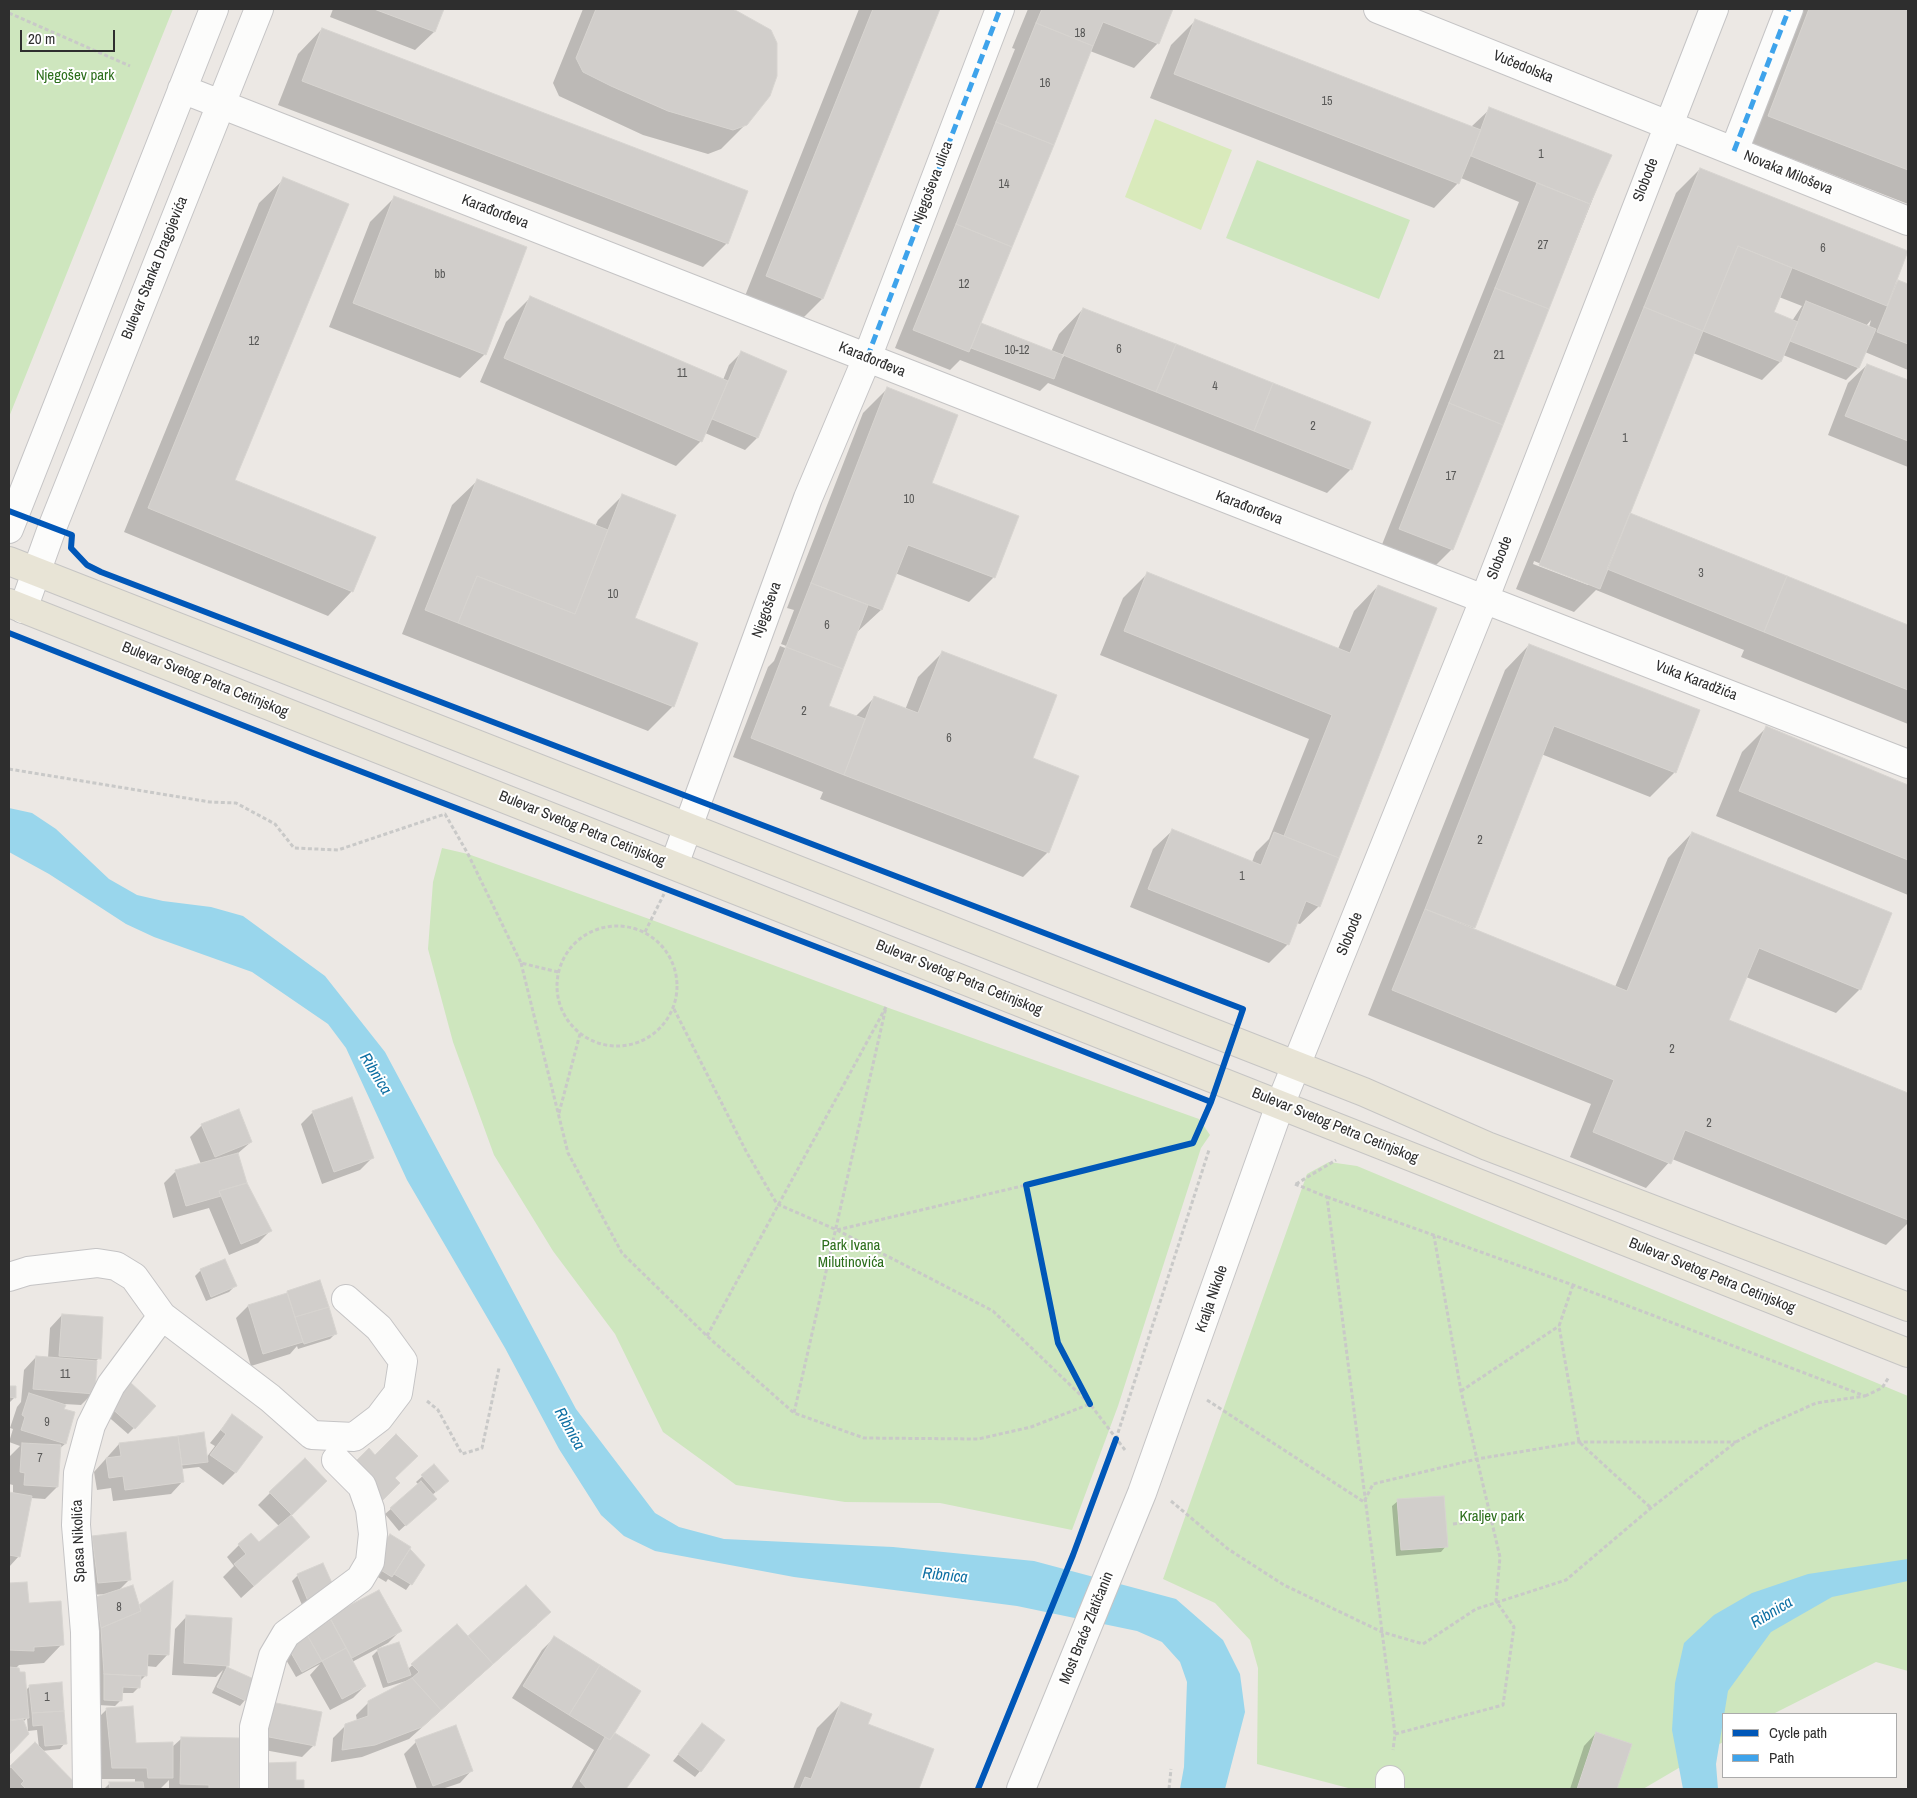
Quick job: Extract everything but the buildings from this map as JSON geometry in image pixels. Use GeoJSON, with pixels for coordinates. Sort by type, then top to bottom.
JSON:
{"type":"FeatureCollection","features":[{"type":"Feature","properties":{"kind":"main road"},"geometry":{"type":"LineString","coordinates":[[9,561],[1371,1095],[1487,1146],[1908,1307]]}},
{"type":"Feature","properties":{"kind":"main road","name":"Bulevar Svetog Petra Cetinjskog"},"geometry":{"type":"LineString","coordinates":[[16,606],[1908,1353]]}},
{"type":"Feature","properties":{"kind":"street"},"geometry":{"type":"LineString","coordinates":[[12,521],[214,9]]}},
{"type":"Feature","properties":{"kind":"street","name":"Bulevar Stanka Dragojevića"},"geometry":{"type":"LineString","coordinates":[[16,606],[36,572],[259,9]]}},
{"type":"Feature","properties":{"kind":"street","name":"Njegoševa ulica"},"geometry":{"type":"LineString","coordinates":[[867,358],[1000,9]]}},
{"type":"Feature","properties":{"kind":"street","name":"Vučedolska"},"geometry":{"type":"LineString","coordinates":[[1378,9],[1668,125]]}},
{"type":"Feature","properties":{"kind":"street","name":"Slobode"},"geometry":{"type":"LineString","coordinates":[[1280,1105],[1484,600],[1714,9]]}},
{"type":"Feature","properties":{"kind":"street"},"geometry":{"type":"LineString","coordinates":[[1734,151],[1789,9]]}},
{"type":"Feature","properties":{"kind":"street","name":"Karađorđeva"},"geometry":{"type":"LineString","coordinates":[[182,89],[1484,600]]}},
{"type":"Feature","properties":{"kind":"street","name":"Novaka Miloševa"},"geometry":{"type":"LineString","coordinates":[[1668,125],[1908,221]]}},
{"type":"Feature","properties":{"kind":"street","name":"Njegoševa"},"geometry":{"type":"LineString","coordinates":[[674,865],[808,498],[867,358]]}},
{"type":"Feature","properties":{"kind":"street","name":"Vuka Karadžića"},"geometry":{"type":"LineString","coordinates":[[1484,600],[1908,764]]}},
{"type":"Feature","properties":{"kind":"street","name":"Kralja Nikole"},"geometry":{"type":"LineString","coordinates":[[1145,1486],[1280,1105]]}},
{"type":"Feature","properties":{"kind":"street"},"geometry":{"type":"LineString","coordinates":[[9,1277],[28,1271],[97,1263],[116,1266],[134,1277],[162,1316],[270,1398],[312,1435],[354,1437],[379,1418],[398,1393],[403,1361],[379,1328],[346,1299]]}},
{"type":"Feature","properties":{"kind":"street","name":"Spasa Nikolića"},"geometry":{"type":"LineString","coordinates":[[87,1789],[85,1632],[76,1525],[78,1473],[91,1424],[111,1385],[162,1316]]}},
{"type":"Feature","properties":{"kind":"street"},"geometry":{"type":"LineString","coordinates":[[254,1789],[254,1727],[273,1656],[286,1634],[360,1578],[370,1562],[373,1534],[370,1509],[362,1486],[336,1460]]}},
{"type":"Feature","properties":{"kind":"street","name":"Most Braće Zlatičanin"},"geometry":{"type":"LineString","coordinates":[[1021,1789],[1145,1486]]}},
{"type":"Feature","properties":{"kind":"path"},"geometry":{"type":"LineString","coordinates":[[9,13],[130,66]]}},
{"type":"Feature","properties":{"kind":"path"},"geometry":{"type":"LineString","coordinates":[[9,768],[210,802],[236,803],[275,824],[294,848],[338,850],[445,814],[468,854],[521,963],[568,1153],[622,1253],[707,1336],[794,1413],[864,1438],[978,1439],[1031,1427],[1090,1404]]}},
{"type":"Feature","properties":{"kind":"path"},"geometry":{"type":"LineString","coordinates":[[656,886],[675,893]]}},
{"type":"Feature","properties":{"kind":"path"},"geometry":{"type":"LineString","coordinates":[[645,932],[663,896]]}},
{"type":"Feature","properties":{"kind":"path"},"geometry":{"type":"LineString","coordinates":[[618,926],[645,932],[668,953],[676,970],[678,990],[674,1009],[664,1025],[650,1037],[633,1045],[615,1047],[596,1043],[580,1034],[568,1022],[560,1006],[557,989],[558,972],[567,954],[580,939],[598,929],[618,926]]}},
{"type":"Feature","properties":{"kind":"path"},"geometry":{"type":"LineString","coordinates":[[521,963],[558,972]]}},
{"type":"Feature","properties":{"kind":"path"},"geometry":{"type":"LineString","coordinates":[[707,1336],[886,1007],[794,1413]]}},
{"type":"Feature","properties":{"kind":"path"},"geometry":{"type":"LineString","coordinates":[[674,1009],[747,1153],[778,1204],[837,1230],[993,1311],[1090,1404]]}},
{"type":"Feature","properties":{"kind":"path"},"geometry":{"type":"LineString","coordinates":[[559,1114],[580,1034]]}},
{"type":"Feature","properties":{"kind":"path"},"geometry":{"type":"LineString","coordinates":[[1113,1448],[1209,1150]]}},
{"type":"Feature","properties":{"kind":"path"},"geometry":{"type":"LineString","coordinates":[[1343,1156],[1296,1184],[1327,1197],[1573,1285],[1865,1396]]}},
{"type":"Feature","properties":{"kind":"path"},"geometry":{"type":"LineString","coordinates":[[837,1230],[1035,1183]]}},
{"type":"Feature","properties":{"kind":"path"},"geometry":{"type":"LineString","coordinates":[[1026,1185],[1028,1194]]}},
{"type":"Feature","properties":{"kind":"path"},"geometry":{"type":"LineString","coordinates":[[1327,1197],[1364,1502],[1395,1734],[1394,1745]]}},
{"type":"Feature","properties":{"kind":"path"},"geometry":{"type":"LineString","coordinates":[[1395,1734],[1503,1705],[1514,1627],[1496,1601],[1500,1557],[1461,1391],[1434,1235]]}},
{"type":"Feature","properties":{"kind":"path"},"geometry":{"type":"LineString","coordinates":[[1573,1285],[1559,1326],[1579,1442],[1651,1508]]}},
{"type":"Feature","properties":{"kind":"path"},"geometry":{"type":"LineString","coordinates":[[1461,1391],[1559,1326]]}},
{"type":"Feature","properties":{"kind":"path"},"geometry":{"type":"LineString","coordinates":[[401,1378],[438,1410],[462,1454],[482,1448],[499,1368]]}},
{"type":"Feature","properties":{"kind":"path"},"geometry":{"type":"LineString","coordinates":[[1076,1378],[1090,1404],[1116,1439],[1145,1486],[1244,1560],[1284,1585],[1382,1632],[1422,1644],[1476,1609],[1566,1580],[1651,1508],[1736,1442],[1763,1427],[1816,1403],[1865,1396],[1882,1388],[1889,1377]]}},
{"type":"Feature","properties":{"kind":"path"},"geometry":{"type":"LineString","coordinates":[[1183,1382],[1364,1502]]}},
{"type":"Feature","properties":{"kind":"path"},"geometry":{"type":"LineString","coordinates":[[1364,1502],[1373,1484],[1477,1459],[1579,1442],[1736,1442]]}},
{"type":"Feature","properties":{"kind":"path"},"geometry":{"type":"LineString","coordinates":[[1453,1524],[1491,1519]]}},
{"type":"Feature","properties":{"kind":"path"},"geometry":{"type":"LineString","coordinates":[[1169,1789],[1171,1769]]}},
{"type":"Feature","properties":{"kind":"green space","name":"Njegošev park"},"geometry":{"type":"Polygon","coordinates":[[[9,9],[173,9],[9,417],[9,9]]]}},
{"type":"Feature","properties":{"kind":"green space"},"geometry":{"type":"Polygon","coordinates":[[[1155,119],[1232,150],[1201,230],[1125,197],[1155,119]]]}},
{"type":"Feature","properties":{"kind":"green space"},"geometry":{"type":"Polygon","coordinates":[[[1257,160],[1410,220],[1379,299],[1226,238],[1257,160]]]}},
{"type":"Feature","properties":{"kind":"green space","name":"Park Ivana Milutinovića"},"geometry":{"type":"Polygon","coordinates":[[[442,848],[468,854],[1199,1119],[1210,1135],[1201,1148],[1118,1406],[1072,1530],[940,1503],[845,1502],[736,1485],[663,1432],[615,1334],[553,1251],[494,1155],[453,1042],[428,949],[433,882],[442,848]]]}},
{"type":"Feature","properties":{"kind":"green space","name":"Kraljev park"},"geometry":{"type":"Polygon","coordinates":[[[1329,1162],[1357,1166],[1908,1396],[1908,1671],[1876,1662],[1775,1713],[1722,1713],[1722,1743],[1643,1789],[1352,1789],[1257,1764],[1258,1668],[1250,1640],[1215,1603],[1163,1579],[1307,1174],[1329,1162]]]}},
{"type":"Feature","properties":{"kind":"water","name":"Ribnica"},"geometry":{"type":"Polygon","coordinates":[[[9,808],[32,813],[56,829],[109,879],[137,895],[163,901],[211,907],[243,916],[325,976],[385,1052],[576,1409],[655,1513],[679,1527],[724,1539],[893,1547],[1034,1561],[1176,1599],[1223,1640],[1240,1674],[1245,1712],[1225,1789],[1180,1789],[1184,1767],[1187,1682],[1180,1662],[1162,1642],[1137,1631],[1017,1606],[794,1577],[655,1551],[624,1536],[601,1515],[559,1449],[505,1348],[407,1180],[346,1048],[328,1024],[252,972],[154,937],[126,924],[49,874],[9,852],[9,808]]]}},
{"type":"Feature","properties":{"kind":"water","name":"Ribnica"},"geometry":{"type":"Polygon","coordinates":[[[1908,1559],[1908,1581],[1832,1597],[1771,1632],[1728,1691],[1724,1713],[1722,1713],[1722,1728],[1716,1764],[1718,1789],[1683,1789],[1672,1730],[1675,1683],[1684,1643],[1714,1615],[1752,1593],[1808,1574],[1908,1559]]]}},
{"type":"Feature","properties":{"kind":"marked path"},"geometry":{"type":"LineString","coordinates":[[867,358],[1000,9]]}},
{"type":"Feature","properties":{"kind":"marked path"},"geometry":{"type":"LineString","coordinates":[[1734,151],[1789,9]]}},
{"type":"Feature","properties":{"kind":"cycle path"},"geometry":{"type":"LineString","coordinates":[[9,511],[72,535],[71,548],[87,565],[101,572],[1243,1009],[1211,1102],[1193,1143],[1026,1185],[1058,1343],[1090,1404]]}},
{"type":"Feature","properties":{"kind":"cycle path"},"geometry":{"type":"LineString","coordinates":[[9,633],[313,753],[931,991],[1211,1102]]}},
{"type":"Feature","properties":{"kind":"cycle path"},"geometry":{"type":"LineString","coordinates":[[978,1789],[1073,1555],[1116,1439]]}}]}
